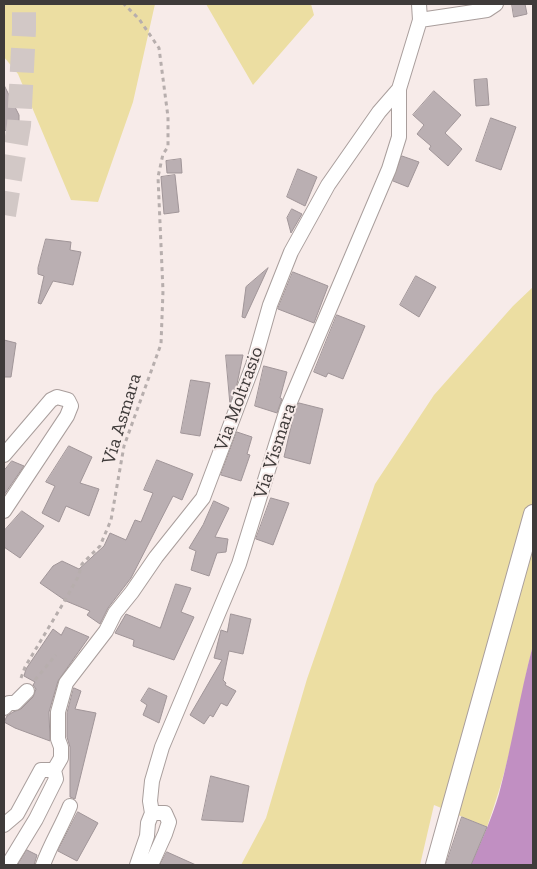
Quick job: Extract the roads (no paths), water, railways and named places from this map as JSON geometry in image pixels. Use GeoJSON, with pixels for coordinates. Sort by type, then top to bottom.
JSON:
{"type":"FeatureCollection","features":[{"type":"Feature","properties":{"kind":"street"},"geometry":{"type":"LineString","coordinates":[[399,89],[420,20],[419,4]]}},
{"type":"Feature","properties":{"kind":"street"},"geometry":{"type":"LineString","coordinates":[[420,20],[487,10],[496,4]]}},
{"type":"Feature","properties":{"kind":"street","name":"Via Moltrasio"},"geometry":{"type":"LineString","coordinates":[[8,865],[36,819],[56,780],[54,770],[60,758],[62,747],[58,739],[58,712],[66,683],[106,630],[115,613],[156,557],[203,498],[254,365],[270,305],[291,252],[328,185],[379,112],[399,89]]}},
{"type":"Feature","properties":{"kind":"street","name":"Via Vismara"},"geometry":{"type":"LineString","coordinates":[[137,865],[152,814],[150,801],[152,781],[162,747],[239,564],[287,409],[389,169],[399,136],[399,89]]}},
{"type":"Feature","properties":{"kind":"street"},"geometry":{"type":"LineString","coordinates":[[4,455],[50,400],[57,397],[68,400],[70,406],[67,416],[4,511]]}},
{"type":"Feature","properties":{"kind":"street"},"geometry":{"type":"LineString","coordinates":[[434,865],[533,514]]}},
{"type":"Feature","properties":{"kind":"street"},"geometry":{"type":"LineString","coordinates":[[6,706],[15,702],[27,691]]}},
{"type":"Feature","properties":{"kind":"street"},"geometry":{"type":"LineString","coordinates":[[4,825],[17,814],[41,770],[54,770]]}},
{"type":"Feature","properties":{"kind":"street"},"geometry":{"type":"LineString","coordinates":[[43,865],[70,806]]}},
{"type":"Feature","properties":{"kind":"street"},"geometry":{"type":"LineString","coordinates":[[151,865],[169,822],[165,813],[152,814]]}},
{"type":"Feature","properties":{"kind":"tunnel"},"geometry":{"type":"LineString","coordinates":[[4,215],[19,125],[24,4]]}}]}
